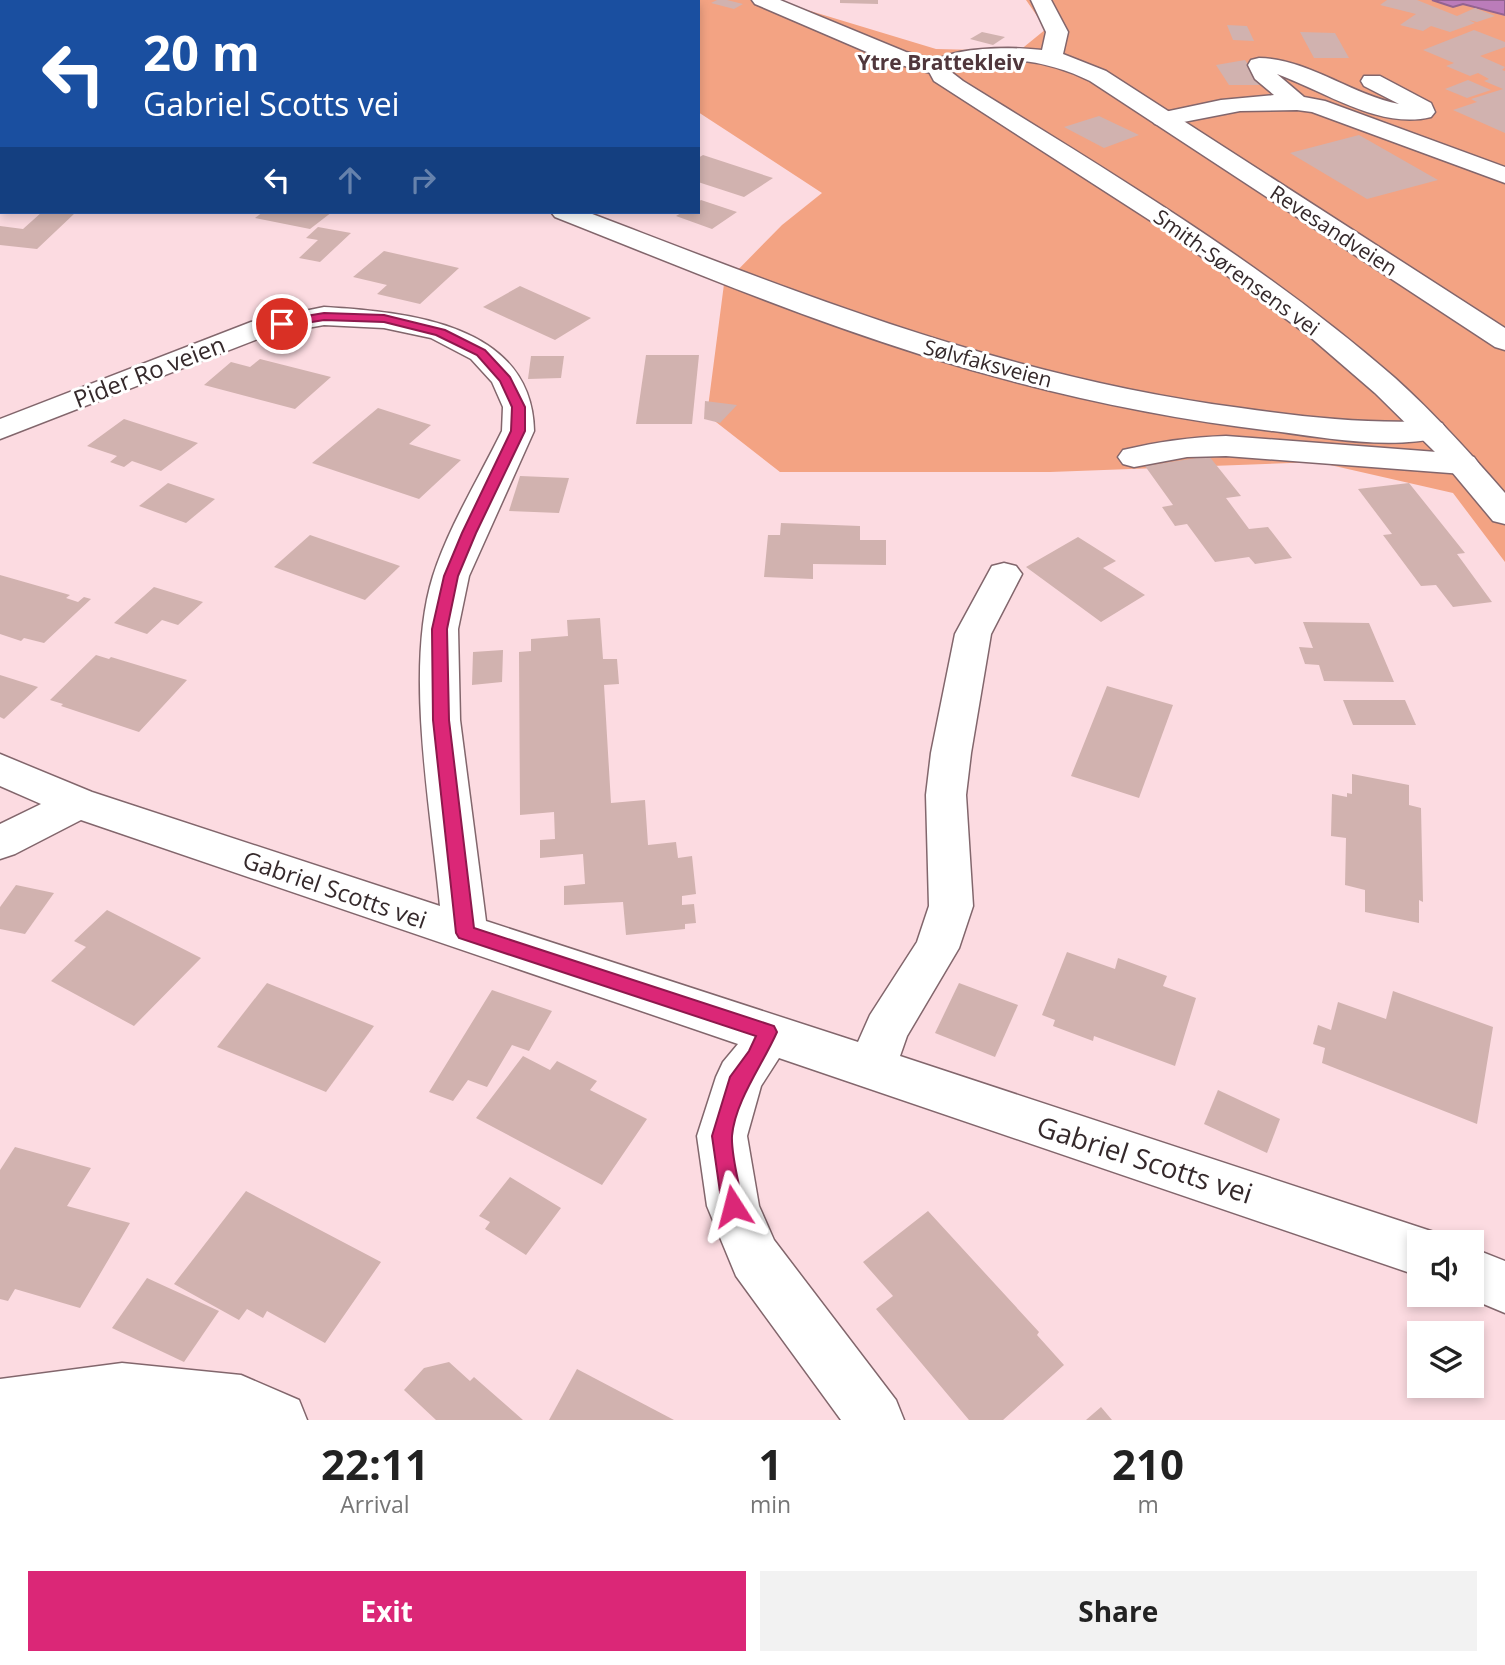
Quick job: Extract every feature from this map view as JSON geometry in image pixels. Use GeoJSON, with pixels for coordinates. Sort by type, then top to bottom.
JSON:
{"type":"FeatureCollection","features":[{"type":"Feature","properties":{"kind":"street"},"geometry":{"type":"LineString","coordinates":[[775,2],[898,57],[938,68],[958,60],[1000,56],[1051,58],[1057,32],[1041,0]]}},
{"type":"Feature","properties":{"kind":"street","name":"Revesandveien"},"geometry":{"type":"LineString","coordinates":[[1051,58],[1076,65],[1098,76],[1505,341]]}},
{"type":"Feature","properties":{"kind":"street"},"geometry":{"type":"LineString","coordinates":[[1295,101],[1263,74],[1258,65],[1272,64],[1375,105],[1401,111],[1423,112],[1423,108],[1371,81]]}},
{"type":"Feature","properties":{"kind":"street","name":"Smith-Sørensens vei"},"geometry":{"type":"LineString","coordinates":[[938,68],[942,76],[955,86],[1227,260],[1375,376],[1463,464],[1505,514]]}},
{"type":"Feature","properties":{"kind":"street"},"geometry":{"type":"LineString","coordinates":[[1163,119],[1249,101],[1295,101],[1317,106],[1505,176]]}},
{"type":"Feature","properties":{"kind":"street","name":"Sølvfaksveien"},"geometry":{"type":"LineString","coordinates":[[569,214],[869,328],[987,365],[1124,398],[1216,415],[1356,432],[1430,430]]}},
{"type":"Feature","properties":{"kind":"street","name":"Pider Ro veien"},"geometry":{"type":"LineString","coordinates":[[0,430],[261,328],[324,316],[384,318],[441,332],[481,353],[506,379],[518,407],[518,431],[451,576],[440,629],[441,720],[465,933]]}},
{"type":"Feature","properties":{"kind":"street"},"geometry":{"type":"LineString","coordinates":[[1133,457],[1187,447],[1226,446],[1463,464]]}},
{"type":"Feature","properties":{"kind":"street"},"geometry":{"type":"LineString","coordinates":[[872,1068],[886,1029],[937,948],[951,906],[946,795],[951,752],[973,634],[1004,574]]}},
{"type":"Feature","properties":{"kind":"street","name":"Gabriel Scotts vei"},"geometry":{"type":"LineString","coordinates":[[0,769],[78,803],[1407,1247]]}},
{"type":"Feature","properties":{"kind":"street"},"geometry":{"type":"LineString","coordinates":[[0,844],[78,803]]}},
{"type":"Feature","properties":{"kind":"street"},"geometry":{"type":"LineString","coordinates":[[767,1032],[756,1057],[740,1077],[722,1136],[733,1206],[755,1258],[876,1420]]}},
{"type":"Feature","properties":{"kind":"street"},"geometry":{"type":"LineString","coordinates":[[1484,1278],[1505,1287]]}},
{"type":"Feature","properties":{"kind":"street"},"geometry":{"type":"LineString","coordinates":[[35,1409],[122,1391],[242,1403],[279,1420]]}},
{"type":"Feature","properties":{"kind":"shaded area"},"geometry":{"type":"Polygon","coordinates":[[[700,0],[774,0],[936,49],[1019,51],[1046,29],[1026,0],[1432,0],[1453,7],[1463,4],[1505,15],[1505,562],[1453,493],[1317,462],[1050,472],[780,472],[707,415],[724,284],[782,225],[822,193],[700,113],[700,0]]]}},
{"type":"Feature","properties":{"kind":"shaded area"},"geometry":{"type":"Polygon","coordinates":[[[1432,0],[1505,0],[1505,15],[1463,4],[1453,7],[1432,0]]]}},
{"type":"Feature","properties":{"kind":"building"},"geometry":{"type":"Polygon","coordinates":[[[717,0],[743,4],[734,9],[711,3],[717,0]]]}},
{"type":"Feature","properties":{"kind":"building"},"geometry":{"type":"Polygon","coordinates":[[[840,0],[878,0],[878,4],[840,3],[840,0]]]}},
{"type":"Feature","properties":{"kind":"building"},"geometry":{"type":"Polygon","coordinates":[[[1387,0],[1417,0],[1457,16],[1475,8],[1495,16],[1477,22],[1469,20],[1475,23],[1450,32],[1431,26],[1423,31],[1400,25],[1416,14],[1380,5],[1387,0]]]}},
{"type":"Feature","properties":{"kind":"building"},"geometry":{"type":"Polygon","coordinates":[[[1227,25],[1247,26],[1254,41],[1233,40],[1227,25]]]}},
{"type":"Feature","properties":{"kind":"building"},"geometry":{"type":"Polygon","coordinates":[[[1474,30],[1505,42],[1505,47],[1480,56],[1505,67],[1502,70],[1505,71],[1505,133],[1453,110],[1477,102],[1471,99],[1503,89],[1484,81],[1489,79],[1478,73],[1470,76],[1446,66],[1454,63],[1423,50],[1474,30]]]}},
{"type":"Feature","properties":{"kind":"building"},"geometry":{"type":"Polygon","coordinates":[[[982,32],[1005,37],[993,45],[970,39],[982,32]]]}},
{"type":"Feature","properties":{"kind":"building"},"geometry":{"type":"Polygon","coordinates":[[[1300,32],[1335,33],[1349,58],[1314,58],[1300,32]]]}},
{"type":"Feature","properties":{"kind":"building"},"geometry":{"type":"Polygon","coordinates":[[[1245,60],[1262,85],[1229,85],[1216,65],[1245,60]]]}},
{"type":"Feature","properties":{"kind":"building"},"geometry":{"type":"Polygon","coordinates":[[[1468,80],[1491,90],[1467,98],[1445,89],[1468,80]]]}},
{"type":"Feature","properties":{"kind":"building"},"geometry":{"type":"Polygon","coordinates":[[[1099,116],[1139,135],[1104,148],[1064,127],[1099,116]]]}},
{"type":"Feature","properties":{"kind":"building"},"geometry":{"type":"Polygon","coordinates":[[[1359,135],[1438,180],[1367,199],[1290,153],[1359,135]]]}},
{"type":"Feature","properties":{"kind":"building"},"geometry":{"type":"Polygon","coordinates":[[[703,155],[773,178],[744,197],[700,183],[700,157],[703,155]]]}},
{"type":"Feature","properties":{"kind":"building"},"geometry":{"type":"Polygon","coordinates":[[[700,201],[737,212],[712,229],[676,216],[700,214],[700,201]]]}},
{"type":"Feature","properties":{"kind":"building"},"geometry":{"type":"Polygon","coordinates":[[[40,214],[74,214],[37,249],[0,245],[0,226],[23,229],[40,214]]]}},
{"type":"Feature","properties":{"kind":"building"},"geometry":{"type":"Polygon","coordinates":[[[260,214],[329,214],[310,229],[255,218],[260,214]]]}},
{"type":"Feature","properties":{"kind":"building"},"geometry":{"type":"Polygon","coordinates":[[[318,227],[351,233],[320,262],[299,258],[318,240],[306,238],[318,227]]]}},
{"type":"Feature","properties":{"kind":"building"},"geometry":{"type":"Polygon","coordinates":[[[384,251],[459,268],[420,304],[377,294],[387,285],[353,277],[384,251]]]}},
{"type":"Feature","properties":{"kind":"building"},"geometry":{"type":"Polygon","coordinates":[[[520,286],[591,318],[555,340],[483,307],[520,286]]]}},
{"type":"Feature","properties":{"kind":"building"},"geometry":{"type":"Polygon","coordinates":[[[646,355],[699,355],[692,424],[636,424],[646,355]]]}},
{"type":"Feature","properties":{"kind":"building"},"geometry":{"type":"Polygon","coordinates":[[[531,356],[564,356],[561,378],[528,379],[531,356]]]}},
{"type":"Feature","properties":{"kind":"building"},"geometry":{"type":"Polygon","coordinates":[[[260,359],[331,377],[295,409],[204,385],[231,362],[250,367],[260,359]]]}},
{"type":"Feature","properties":{"kind":"building"},"geometry":{"type":"Polygon","coordinates":[[[705,401],[737,405],[720,423],[704,419],[705,401]]]}},
{"type":"Feature","properties":{"kind":"building"},"geometry":{"type":"Polygon","coordinates":[[[378,408],[431,425],[409,444],[461,460],[419,499],[312,463],[378,408]]]}},
{"type":"Feature","properties":{"kind":"building"},"geometry":{"type":"Polygon","coordinates":[[[124,419],[198,443],[161,471],[132,461],[124,467],[110,462],[117,456],[87,446],[124,419]]]}},
{"type":"Feature","properties":{"kind":"building"},"geometry":{"type":"Polygon","coordinates":[[[1209,456],[1241,496],[1226,498],[1249,529],[1268,527],[1292,558],[1255,564],[1249,557],[1215,562],[1187,524],[1175,526],[1162,507],[1173,505],[1145,466],[1209,456]]]}},
{"type":"Feature","properties":{"kind":"building"},"geometry":{"type":"Polygon","coordinates":[[[520,476],[569,478],[559,513],[509,511],[520,476]]]}},
{"type":"Feature","properties":{"kind":"building"},"geometry":{"type":"Polygon","coordinates":[[[168,483],[215,499],[186,523],[139,506],[168,483]]]}},
{"type":"Feature","properties":{"kind":"building"},"geometry":{"type":"Polygon","coordinates":[[[1409,483],[1465,553],[1457,554],[1492,602],[1453,607],[1436,585],[1421,586],[1383,535],[1392,534],[1358,489],[1409,483]]]}},
{"type":"Feature","properties":{"kind":"building"},"geometry":{"type":"Polygon","coordinates":[[[781,523],[860,526],[860,540],[886,540],[886,565],[813,564],[813,579],[764,577],[768,535],[780,535],[781,523]]]}},
{"type":"Feature","properties":{"kind":"building"},"geometry":{"type":"Polygon","coordinates":[[[310,535],[400,566],[365,600],[274,567],[310,535]]]}},
{"type":"Feature","properties":{"kind":"building"},"geometry":{"type":"Polygon","coordinates":[[[1078,537],[1116,561],[1103,568],[1145,595],[1101,622],[1026,567],[1078,537]]]}},
{"type":"Feature","properties":{"kind":"building"},"geometry":{"type":"Polygon","coordinates":[[[0,575],[70,595],[66,598],[78,602],[84,597],[91,599],[44,643],[24,638],[21,641],[0,634],[0,575]]]}},
{"type":"Feature","properties":{"kind":"building"},"geometry":{"type":"Polygon","coordinates":[[[154,587],[203,602],[178,625],[162,620],[147,634],[114,623],[154,587]]]}},
{"type":"Feature","properties":{"kind":"building"},"geometry":{"type":"Polygon","coordinates":[[[600,618],[603,659],[617,659],[619,684],[604,685],[611,803],[645,800],[648,845],[676,842],[678,858],[692,856],[696,894],[682,896],[682,905],[694,904],[696,923],[685,924],[685,929],[626,935],[623,902],[564,905],[564,886],[585,884],[583,854],[540,858],[540,840],[555,839],[554,812],[520,815],[519,652],[531,651],[531,639],[568,636],[567,620],[600,618]]]}},
{"type":"Feature","properties":{"kind":"building"},"geometry":{"type":"Polygon","coordinates":[[[1303,622],[1369,623],[1394,682],[1324,681],[1319,665],[1305,664],[1299,647],[1313,648],[1303,622]]]}},
{"type":"Feature","properties":{"kind":"building"},"geometry":{"type":"Polygon","coordinates":[[[503,650],[502,682],[472,685],[473,652],[503,650]]]}},
{"type":"Feature","properties":{"kind":"building"},"geometry":{"type":"Polygon","coordinates":[[[96,655],[187,680],[139,732],[50,700],[96,655]]]}},
{"type":"Feature","properties":{"kind":"building"},"geometry":{"type":"Polygon","coordinates":[[[0,675],[38,687],[4,719],[0,717],[0,675]]]}},
{"type":"Feature","properties":{"kind":"building"},"geometry":{"type":"Polygon","coordinates":[[[1107,686],[1173,705],[1139,798],[1071,776],[1107,686]]]}},
{"type":"Feature","properties":{"kind":"building"},"geometry":{"type":"Polygon","coordinates":[[[1343,700],[1405,700],[1416,725],[1353,725],[1343,700]]]}},
{"type":"Feature","properties":{"kind":"building"},"geometry":{"type":"Polygon","coordinates":[[[1352,774],[1409,785],[1409,805],[1421,808],[1423,902],[1419,900],[1419,923],[1365,912],[1365,890],[1345,885],[1346,838],[1331,836],[1332,794],[1347,797],[1347,793],[1352,794],[1352,774]]]}},
{"type":"Feature","properties":{"kind":"building"},"geometry":{"type":"Polygon","coordinates":[[[16,885],[54,893],[25,934],[0,929],[0,907],[16,885]]]}},
{"type":"Feature","properties":{"kind":"building"},"geometry":{"type":"Polygon","coordinates":[[[107,910],[201,958],[134,1026],[51,981],[86,947],[74,941],[107,910]]]}},
{"type":"Feature","properties":{"kind":"building"},"geometry":{"type":"Polygon","coordinates":[[[1067,952],[1115,969],[1118,958],[1167,976],[1163,986],[1196,998],[1175,1066],[1094,1036],[1093,1041],[1053,1026],[1055,1020],[1042,1015],[1067,952]]]}},
{"type":"Feature","properties":{"kind":"building"},"geometry":{"type":"Polygon","coordinates":[[[267,983],[374,1026],[326,1092],[217,1047],[267,983]]]}},
{"type":"Feature","properties":{"kind":"building"},"geometry":{"type":"Polygon","coordinates":[[[959,983],[1018,1005],[995,1057],[935,1033],[959,983]]]}},
{"type":"Feature","properties":{"kind":"building"},"geometry":{"type":"Polygon","coordinates":[[[492,990],[552,1011],[529,1051],[512,1045],[487,1087],[468,1080],[453,1101],[429,1092],[492,990]]]}},
{"type":"Feature","properties":{"kind":"building"},"geometry":{"type":"Polygon","coordinates":[[[1393,991],[1493,1027],[1477,1124],[1322,1063],[1325,1048],[1313,1044],[1318,1025],[1331,1030],[1338,1002],[1386,1019],[1393,991]]]}},
{"type":"Feature","properties":{"kind":"building"},"geometry":{"type":"Polygon","coordinates":[[[523,1056],[550,1070],[557,1061],[597,1081],[590,1090],[647,1119],[602,1185],[476,1118],[523,1056]]]}},
{"type":"Feature","properties":{"kind":"building"},"geometry":{"type":"Polygon","coordinates":[[[1218,1090],[1280,1119],[1267,1153],[1204,1124],[1218,1090]]]}},
{"type":"Feature","properties":{"kind":"building"},"geometry":{"type":"Polygon","coordinates":[[[15,1147],[91,1168],[67,1206],[130,1223],[80,1308],[15,1289],[8,1301],[0,1299],[0,1170],[15,1147]]]}},
{"type":"Feature","properties":{"kind":"building"},"geometry":{"type":"Polygon","coordinates":[[[510,1177],[561,1208],[526,1255],[485,1229],[490,1222],[479,1216],[510,1177]]]}},
{"type":"Feature","properties":{"kind":"building"},"geometry":{"type":"Polygon","coordinates":[[[246,1191],[381,1262],[325,1343],[267,1311],[263,1318],[247,1309],[239,1320],[174,1284],[246,1191]]]}},
{"type":"Feature","properties":{"kind":"building"},"geometry":{"type":"Polygon","coordinates":[[[928,1211],[1039,1332],[1037,1335],[1064,1365],[1003,1420],[969,1420],[876,1309],[893,1296],[863,1262],[928,1211]]]}},
{"type":"Feature","properties":{"kind":"building"},"geometry":{"type":"Polygon","coordinates":[[[147,1278],[219,1311],[184,1362],[112,1328],[147,1278]]]}},
{"type":"Feature","properties":{"kind":"building"},"geometry":{"type":"Polygon","coordinates":[[[449,1362],[470,1381],[474,1377],[523,1420],[436,1420],[404,1390],[424,1368],[449,1362]]]}},
{"type":"Feature","properties":{"kind":"building"},"geometry":{"type":"Polygon","coordinates":[[[577,1369],[674,1420],[549,1420],[577,1369]]]}},
{"type":"Feature","properties":{"kind":"building"},"geometry":{"type":"Polygon","coordinates":[[[1101,1407],[1112,1420],[1086,1420],[1101,1407]]]}},
{"type":"Feature","properties":{"kind":"district","name":"Ytre Brattekleiv"},"geometry":{"type":"Point","coordinates":[941,62]}},
{"type":"Feature","properties":{"kind":"route"},"geometry":{"type":"LineString","coordinates":[[282,324],[324,316],[384,318],[441,332],[481,353],[506,379],[518,407],[518,431],[451,576],[440,629],[441,720],[465,933],[767,1032],[756,1057],[740,1077],[722,1136],[733,1206]]}}]}
